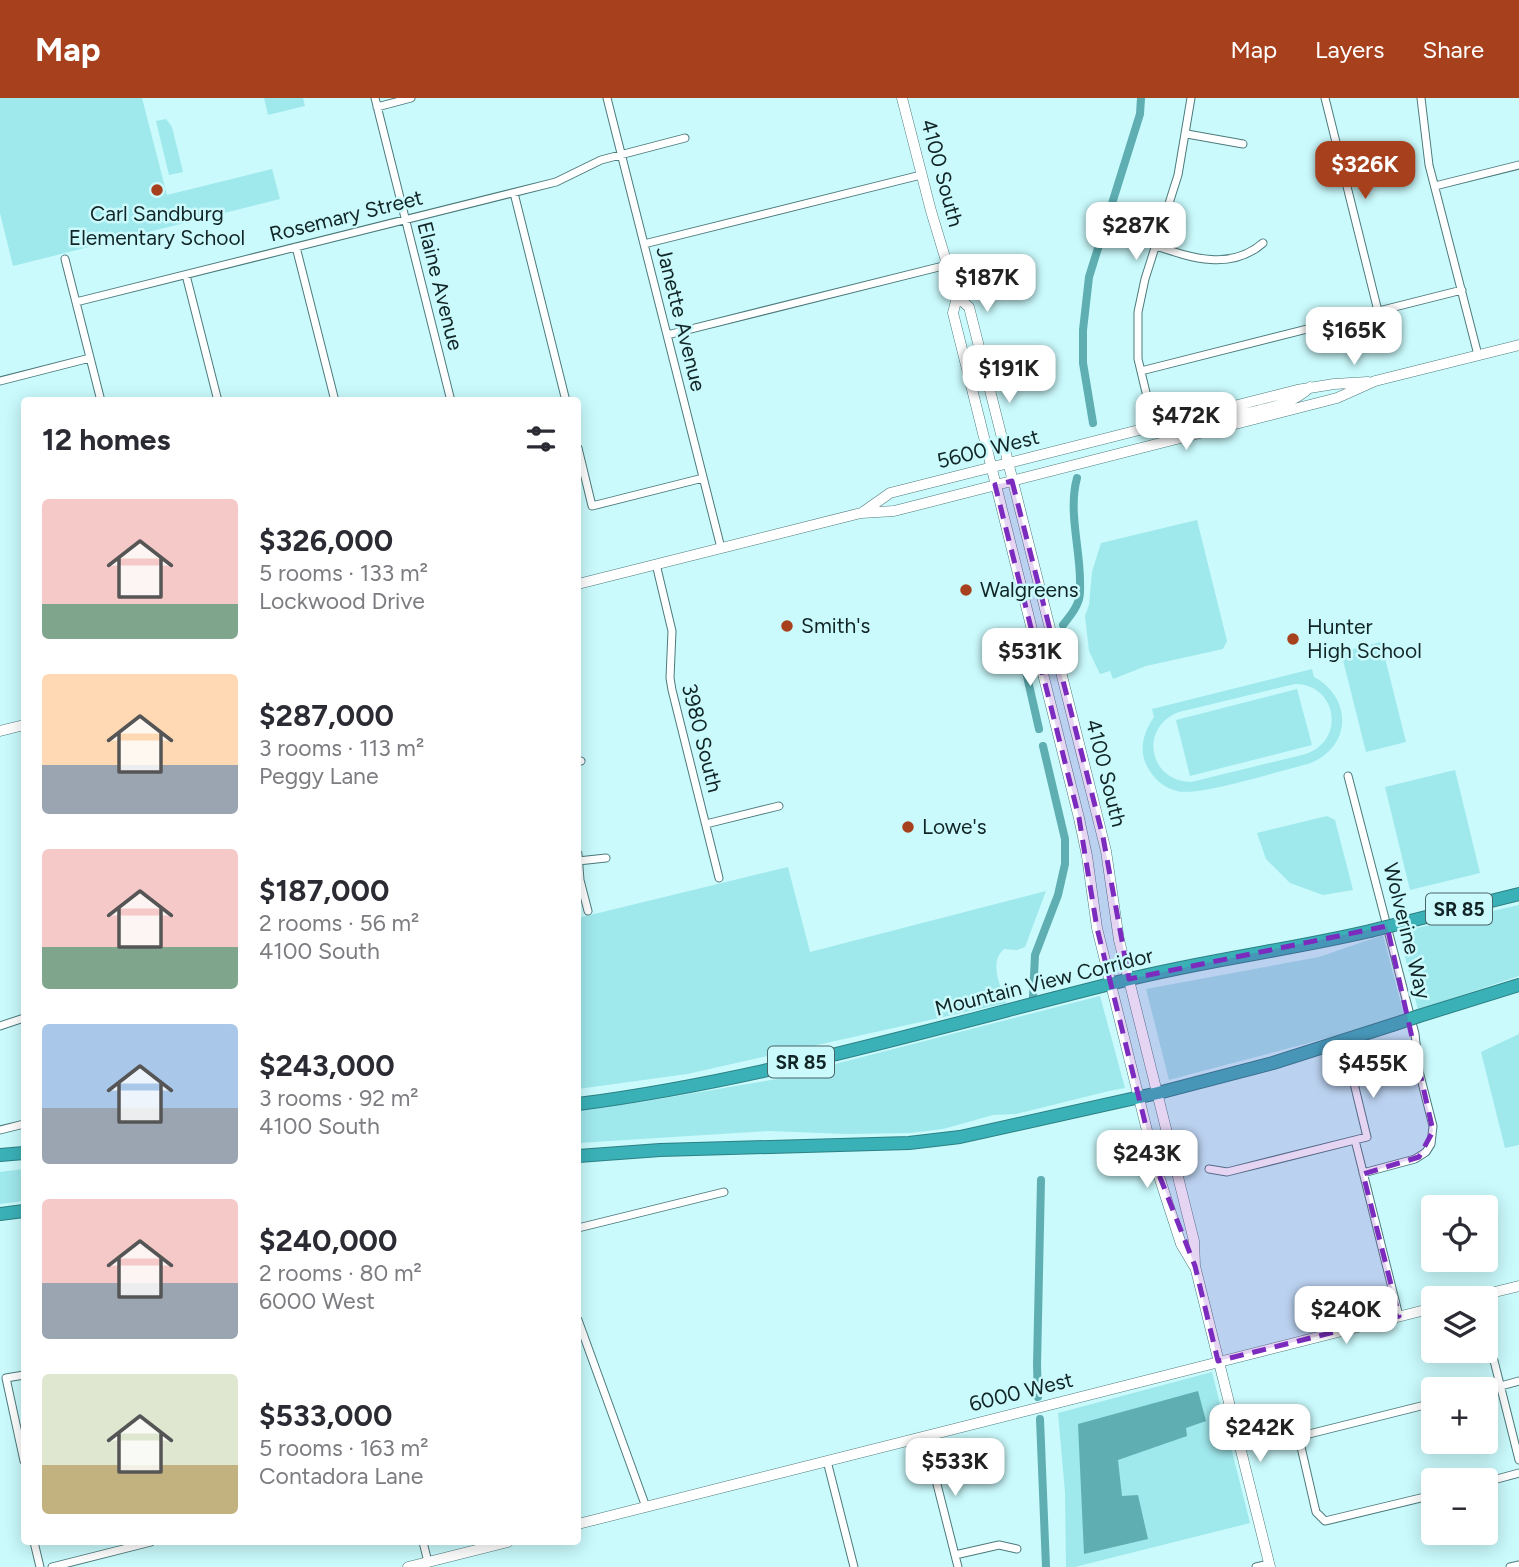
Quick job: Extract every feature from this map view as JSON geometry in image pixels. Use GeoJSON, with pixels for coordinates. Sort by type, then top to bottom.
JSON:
{"type":"FeatureCollection","features":[{"type":"Feature","properties":{"kind":"highway","name":"Mountain View Corridor"},"geometry":{"type":"LineString","coordinates":[[581,1104],[677,1089],[766,1071],[1129,979],[1318,943],[1519,894]]}},
{"type":"Feature","properties":{"kind":"highway"},"geometry":{"type":"LineString","coordinates":[[581,1156],[660,1150],[909,1143],[960,1137],[1139,1098],[1273,1063],[1519,985]]}},
{"type":"Feature","properties":{"kind":"highway"},"geometry":{"type":"LineString","coordinates":[[0,1155],[21,1153]]}},
{"type":"Feature","properties":{"kind":"highway"},"geometry":{"type":"LineString","coordinates":[[0,1214],[21,1210]]}},
{"type":"Feature","properties":{"kind":"main road","name":"4100 South"},"geometry":{"type":"LineString","coordinates":[[902,98],[957,298],[953,313],[1079,818],[1097,928],[1110,984],[1156,1167],[1181,1244],[1195,1266]]}},
{"type":"Feature","properties":{"kind":"main road","name":"4100 South"},"geometry":{"type":"LineString","coordinates":[[957,298],[969,307],[1103,837],[1129,979],[1194,1241],[1195,1266],[1270,1565]]}},
{"type":"Feature","properties":{"kind":"main road","name":"5600 West"},"geometry":{"type":"LineString","coordinates":[[861,513],[890,493],[1311,387],[1375,381],[1519,345]]}},
{"type":"Feature","properties":{"kind":"main road","name":"5600 West"},"geometry":{"type":"LineString","coordinates":[[581,583],[861,513],[894,511],[1012,481],[1337,398],[1375,381]]}},
{"type":"Feature","properties":{"kind":"main road"},"geometry":{"type":"LineString","coordinates":[[1223,427],[1222,423],[1227,418],[1288,402],[1300,397],[1311,387]]}},
{"type":"Feature","properties":{"kind":"main road"},"geometry":{"type":"LineString","coordinates":[[0,731],[21,726]]}},
{"type":"Feature","properties":{"kind":"main road"},"geometry":{"type":"LineString","coordinates":[[1498,1292],[1519,1286]]}},
{"type":"Feature","properties":{"kind":"main road","name":"6000 West"},"geometry":{"type":"LineString","coordinates":[[581,1523],[1421,1311]]}},
{"type":"Feature","properties":{"kind":"main road"},"geometry":{"type":"LineString","coordinates":[[408,1567],[496,1545]]}},
{"type":"Feature","properties":{"kind":"street"},"geometry":{"type":"LineString","coordinates":[[376,102],[411,98]]}},
{"type":"Feature","properties":{"kind":"street","name":"Janette Avenue"},"geometry":{"type":"LineString","coordinates":[[607,98],[721,548]]}},
{"type":"Feature","properties":{"kind":"street"},"geometry":{"type":"LineString","coordinates":[[1154,426],[1137,347],[1138,312],[1142,290],[1173,193],[1191,98]]}},
{"type":"Feature","properties":{"kind":"street"},"geometry":{"type":"LineString","coordinates":[[1325,98],[1378,311]]}},
{"type":"Feature","properties":{"kind":"street"},"geometry":{"type":"LineString","coordinates":[[1421,98],[1428,156],[1478,355]]}},
{"type":"Feature","properties":{"kind":"street","name":"Elaine Avenue"},"geometry":{"type":"LineString","coordinates":[[376,102],[450,397]]}},
{"type":"Feature","properties":{"kind":"street"},"geometry":{"type":"LineString","coordinates":[[1186,134],[1243,144]]}},
{"type":"Feature","properties":{"kind":"street","name":"Rosemary Street"},"geometry":{"type":"LineString","coordinates":[[76,302],[561,181],[595,162],[685,138]]}},
{"type":"Feature","properties":{"kind":"street"},"geometry":{"type":"LineString","coordinates":[[1435,186],[1519,165]]}},
{"type":"Feature","properties":{"kind":"street"},"geometry":{"type":"LineString","coordinates":[[644,244],[921,175]]}},
{"type":"Feature","properties":{"kind":"street"},"geometry":{"type":"LineString","coordinates":[[514,193],[565,397]]}},
{"type":"Feature","properties":{"kind":"street"},"geometry":{"type":"LineString","coordinates":[[1156,246],[1186,256],[1216,260],[1246,255],[1263,243]]}},
{"type":"Feature","properties":{"kind":"street"},"geometry":{"type":"LineString","coordinates":[[296,247],[334,397]]}},
{"type":"Feature","properties":{"kind":"street"},"geometry":{"type":"LineString","coordinates":[[65,259],[100,397]]}},
{"type":"Feature","properties":{"kind":"street"},"geometry":{"type":"LineString","coordinates":[[667,335],[947,265]]}},
{"type":"Feature","properties":{"kind":"street"},"geometry":{"type":"LineString","coordinates":[[186,275],[217,397]]}},
{"type":"Feature","properties":{"kind":"street"},"geometry":{"type":"LineString","coordinates":[[1141,371],[1462,290]]}},
{"type":"Feature","properties":{"kind":"street"},"geometry":{"type":"LineString","coordinates":[[0,381],[90,358]]}},
{"type":"Feature","properties":{"kind":"street"},"geometry":{"type":"LineString","coordinates":[[581,461],[592,506],[703,478]]}},
{"type":"Feature","properties":{"kind":"street","name":"3980 South"},"geometry":{"type":"LineString","coordinates":[[656,564],[672,631],[672,690],[719,877]]}},
{"type":"Feature","properties":{"kind":"street","name":"Wolverine Way"},"geometry":{"type":"LineString","coordinates":[[1348,776],[1415,1034],[1419,1071],[1433,1131],[1429,1148],[1419,1157],[1363,1174]]}},
{"type":"Feature","properties":{"kind":"street"},"geometry":{"type":"LineString","coordinates":[[706,824],[779,806]]}},
{"type":"Feature","properties":{"kind":"street"},"geometry":{"type":"LineString","coordinates":[[581,860],[606,858]]}},
{"type":"Feature","properties":{"kind":"street"},"geometry":{"type":"LineString","coordinates":[[581,884],[588,911]]}},
{"type":"Feature","properties":{"kind":"street"},"geometry":{"type":"LineString","coordinates":[[0,1026],[21,1019]]}},
{"type":"Feature","properties":{"kind":"street"},"geometry":{"type":"LineString","coordinates":[[1209,1169],[1227,1172],[1367,1137],[1351,1071]]}},
{"type":"Feature","properties":{"kind":"street"},"geometry":{"type":"LineString","coordinates":[[0,1130],[21,1125]]}},
{"type":"Feature","properties":{"kind":"street"},"geometry":{"type":"LineString","coordinates":[[1355,1140],[1399,1316]]}},
{"type":"Feature","properties":{"kind":"street"},"geometry":{"type":"LineString","coordinates":[[581,1227],[724,1192]]}},
{"type":"Feature","properties":{"kind":"street"},"geometry":{"type":"LineString","coordinates":[[581,1328],[646,1507]]}},
{"type":"Feature","properties":{"kind":"street"},"geometry":{"type":"LineString","coordinates":[[1494,1363],[1519,1460]]}},
{"type":"Feature","properties":{"kind":"street"},"geometry":{"type":"LineString","coordinates":[[21,1376],[6,1378],[21,1447]]}},
{"type":"Feature","properties":{"kind":"street"},"geometry":{"type":"LineString","coordinates":[[1500,1386],[1519,1381]]}},
{"type":"Feature","properties":{"kind":"street"},"geometry":{"type":"LineString","coordinates":[[1421,1406],[1312,1434],[1303,1439],[1301,1447],[1317,1512],[1323,1520],[1332,1521],[1421,1498]]}},
{"type":"Feature","properties":{"kind":"street"},"geometry":{"type":"LineString","coordinates":[[925,1437],[958,1567]]}},
{"type":"Feature","properties":{"kind":"street"},"geometry":{"type":"LineString","coordinates":[[827,1461],[854,1567]]}},
{"type":"Feature","properties":{"kind":"street"},"geometry":{"type":"LineString","coordinates":[[1498,1479],[1519,1473]]}},
{"type":"Feature","properties":{"kind":"street"},"geometry":{"type":"LineString","coordinates":[[35,1545],[40,1567]]}},
{"type":"Feature","properties":{"kind":"street"},"geometry":{"type":"LineString","coordinates":[[52,1567],[139,1545]]}},
{"type":"Feature","properties":{"kind":"street"},"geometry":{"type":"LineString","coordinates":[[423,1545],[428,1562]]}},
{"type":"Feature","properties":{"kind":"street"},"geometry":{"type":"LineString","coordinates":[[955,1555],[999,1545],[1017,1549]]}},
{"type":"Feature","properties":{"kind":"street"},"geometry":{"type":"LineString","coordinates":[[1256,1567],[1270,1565]]}},
{"type":"Feature","properties":{"kind":"street"},"geometry":{"type":"LineString","coordinates":[[1510,1567],[1519,1565]]}},
{"type":"Feature","properties":{"kind":"highlighted area"},"geometry":{"type":"Polygon","coordinates":[[[1012,481],[1103,837],[1129,979],[1387,926],[1433,1131],[1419,1157],[1363,1174],[1399,1316],[1218,1361],[1195,1266],[1156,1167],[1097,928],[1079,818],[995,485],[1012,481]]]}},
{"type":"Feature","properties":{"kind":"shaded area","name":"Carl Sandburg Elementary School"},"geometry":{"type":"Polygon","coordinates":[[[0,98],[142,98],[167,195],[272,169],[280,199],[13,266],[0,213],[0,98]]]}},
{"type":"Feature","properties":{"kind":"shaded area"},"geometry":{"type":"Polygon","coordinates":[[[264,98],[303,98],[305,106],[268,115],[264,98]]]}},
{"type":"Feature","properties":{"kind":"shaded area"},"geometry":{"type":"Polygon","coordinates":[[[166,119],[172,127],[183,172],[169,175],[156,121],[166,119]]]}},
{"type":"Feature","properties":{"kind":"shaded area"},"geometry":{"type":"Polygon","coordinates":[[[1197,520],[1227,641],[1223,649],[1146,666],[1113,679],[1110,671],[1100,674],[1089,651],[1085,616],[1089,605],[1092,572],[1101,543],[1197,520]]]}},
{"type":"Feature","properties":{"kind":"shaded area"},"geometry":{"type":"Polygon","coordinates":[[[1381,642],[1406,742],[1366,752],[1341,652],[1381,642]]]}},
{"type":"Feature","properties":{"kind":"shaded area"},"geometry":{"type":"Polygon","coordinates":[[[1312,669],[1314,677],[1336,697],[1342,722],[1340,735],[1333,747],[1308,764],[1221,787],[1188,792],[1172,790],[1164,785],[1153,776],[1145,762],[1143,742],[1154,717],[1152,709],[1312,669]],[[1295,684],[1179,712],[1166,719],[1158,729],[1154,752],[1158,763],[1165,773],[1191,782],[1306,754],[1319,747],[1331,726],[1327,702],[1309,686],[1295,684]]]}},
{"type":"Feature","properties":{"kind":"shaded area"},"geometry":{"type":"Polygon","coordinates":[[[1297,689],[1312,745],[1190,776],[1176,720],[1297,689]]]}},
{"type":"Feature","properties":{"kind":"shaded area"},"geometry":{"type":"Polygon","coordinates":[[[1455,770],[1480,873],[1410,890],[1385,787],[1455,770]]]}},
{"type":"Feature","properties":{"kind":"shaded area"},"geometry":{"type":"Polygon","coordinates":[[[1327,816],[1335,820],[1353,890],[1323,895],[1290,883],[1266,859],[1257,833],[1327,816]]]}},
{"type":"Feature","properties":{"kind":"shaded area"},"geometry":{"type":"Polygon","coordinates":[[[788,867],[810,952],[1046,891],[1025,947],[1017,950],[1004,949],[999,955],[997,975],[1006,1003],[687,1074],[581,1089],[581,917],[788,867]]]}},
{"type":"Feature","properties":{"kind":"shaded area"},"geometry":{"type":"Polygon","coordinates":[[[1519,905],[1519,976],[1418,1010],[1399,932],[1519,905]]]}},
{"type":"Feature","properties":{"kind":"shaded area"},"geometry":{"type":"Polygon","coordinates":[[[1383,935],[1404,1015],[1169,1080],[1146,989],[1319,957],[1383,935]]]}},
{"type":"Feature","properties":{"kind":"shaded area"},"geometry":{"type":"Polygon","coordinates":[[[1100,996],[1125,1088],[1016,1114],[993,1115],[943,1129],[911,1133],[769,1131],[581,1143],[581,1109],[642,1102],[777,1079],[1100,996]]]}},
{"type":"Feature","properties":{"kind":"shaded area"},"geometry":{"type":"Polygon","coordinates":[[[1519,1034],[1519,1145],[1505,1148],[1481,1052],[1519,1034]]]}},
{"type":"Feature","properties":{"kind":"shaded area"},"geometry":{"type":"Polygon","coordinates":[[[21,1169],[21,1201],[0,1204],[0,1172],[21,1169]]]}},
{"type":"Feature","properties":{"kind":"shaded area"},"geometry":{"type":"Polygon","coordinates":[[[1212,1372],[1250,1523],[1066,1567],[1065,1492],[1058,1413],[1212,1372]]]}},
{"type":"Feature","properties":{"kind":"shaded area"},"geometry":{"type":"Polygon","coordinates":[[[1198,1391],[1206,1421],[1186,1428],[1187,1436],[1118,1460],[1122,1496],[1138,1495],[1148,1539],[1084,1554],[1078,1424],[1198,1391]]]}},
{"type":"Feature","properties":{"kind":"waterway"},"geometry":{"type":"LineString","coordinates":[[1093,423],[1083,363],[1083,330],[1089,277],[1140,114],[1141,98]]}},
{"type":"Feature","properties":{"kind":"waterway"},"geometry":{"type":"LineString","coordinates":[[1063,625],[1080,595],[1074,516],[1077,478]]}},
{"type":"Feature","properties":{"kind":"waterway"},"geometry":{"type":"LineString","coordinates":[[1028,658],[1024,663],[1039,729]]}},
{"type":"Feature","properties":{"kind":"waterway"},"geometry":{"type":"LineString","coordinates":[[1033,997],[1035,955],[1058,895],[1065,864],[1065,839],[1043,746]]}},
{"type":"Feature","properties":{"kind":"waterway"},"geometry":{"type":"LineString","coordinates":[[1038,1397],[1041,1180]]}},
{"type":"Feature","properties":{"kind":"waterway"},"geometry":{"type":"LineString","coordinates":[[1040,1419],[1046,1567]]}},
{"type":"Feature","properties":{"kind":"place","name":"Carl Sandburg Elementary School"},"geometry":{"type":"Point","coordinates":[157,190]}},
{"type":"Feature","properties":{"kind":"place","name":"Walgreens"},"geometry":{"type":"Point","coordinates":[966,590]}},
{"type":"Feature","properties":{"kind":"place","name":"Smith's"},"geometry":{"type":"Point","coordinates":[787,626]}},
{"type":"Feature","properties":{"kind":"place","name":"Hunter High School"},"geometry":{"type":"Point","coordinates":[1293,639]}},
{"type":"Feature","properties":{"kind":"place","name":"Lowe's"},"geometry":{"type":"Point","coordinates":[908,827]}}]}
